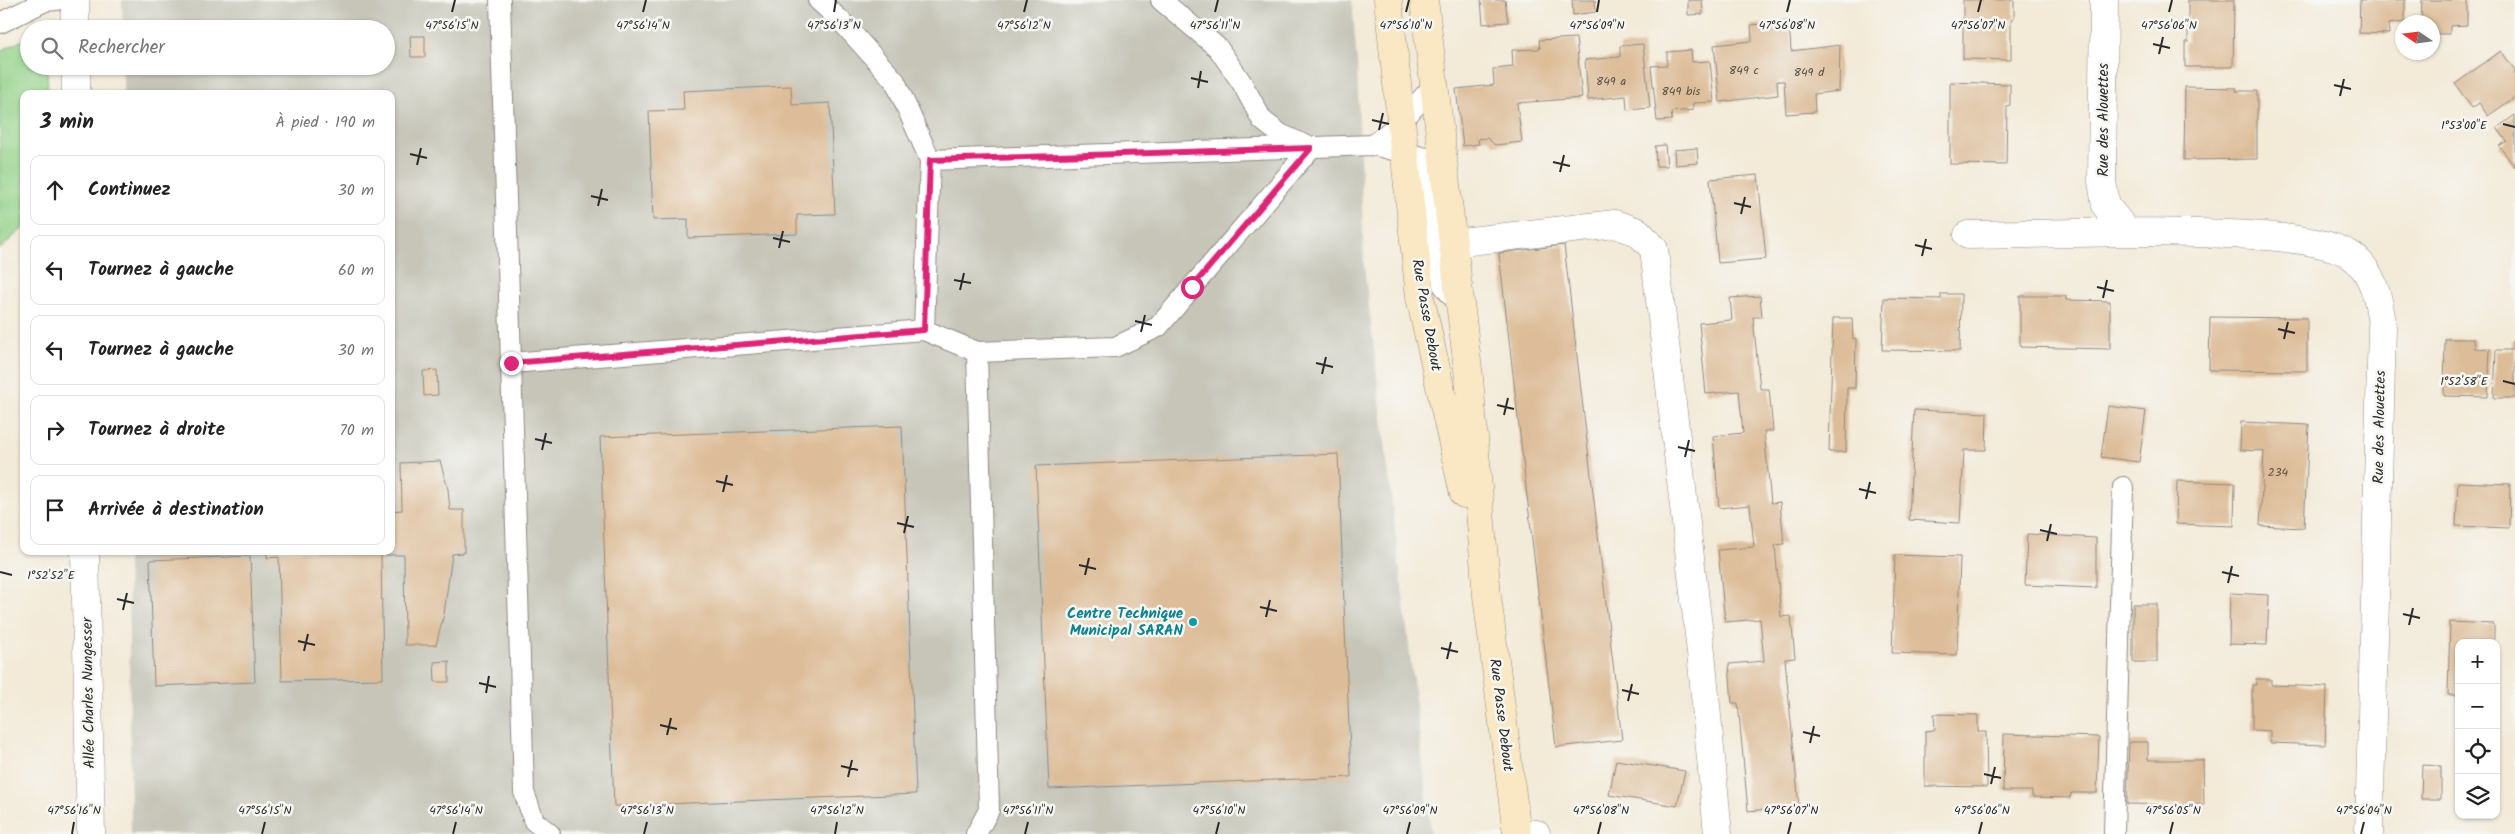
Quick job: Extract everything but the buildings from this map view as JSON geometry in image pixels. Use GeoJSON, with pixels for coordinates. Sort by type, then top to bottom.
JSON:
{"type":"FeatureCollection","features":[{"type":"Feature","properties":{"kind":"main road","name":"Rue Passe Debout"},"geometry":{"type":"LineString","coordinates":[[1388,0],[1420,298],[1487,596],[1524,834]]}},
{"type":"Feature","properties":{"kind":"main road","name":"Rue Passe Debout"},"geometry":{"type":"LineString","coordinates":[[1424,0],[1469,378],[1487,596]]}},
{"type":"Feature","properties":{"kind":"street"},"geometry":{"type":"LineString","coordinates":[[74,0],[75,20]]}},
{"type":"Feature","properties":{"kind":"street","name":"Rue des Alouettes"},"geometry":{"type":"LineString","coordinates":[[2104,0],[2102,181],[2106,206],[2127,232]]}},
{"type":"Feature","properties":{"kind":"street"},"geometry":{"type":"LineString","coordinates":[[76,75],[76,90]]}},
{"type":"Feature","properties":{"kind":"street"},"geometry":{"type":"LineString","coordinates":[[1453,243],[1615,224],[1638,232],[1654,249],[1701,652],[1718,834]]}},
{"type":"Feature","properties":{"kind":"street","name":"Rue des Alouettes"},"geometry":{"type":"LineString","coordinates":[[1968,235],[2127,232],[2287,238],[2328,245],[2352,256],[2366,272],[2379,298],[2382,327],[2369,834]]}},
{"type":"Feature","properties":{"kind":"street","name":"Allée Charles Nungesser"},"geometry":{"type":"LineString","coordinates":[[85,555],[90,834]]}},
{"type":"Feature","properties":{"kind":"lane"},"geometry":{"type":"LineString","coordinates":[[0,23],[45,1],[57,0]]}},
{"type":"Feature","properties":{"kind":"lane"},"geometry":{"type":"LineString","coordinates":[[500,0],[524,792],[534,821],[550,834]]}},
{"type":"Feature","properties":{"kind":"lane"},"geometry":{"type":"LineString","coordinates":[[818,0],[840,20],[895,81],[930,160],[924,330]]}},
{"type":"Feature","properties":{"kind":"lane"},"geometry":{"type":"LineString","coordinates":[[1161,0],[1218,48],[1242,83],[1262,120],[1280,134],[1311,148]]}},
{"type":"Feature","properties":{"kind":"lane"},"geometry":{"type":"LineString","coordinates":[[1372,145],[1401,122],[1434,85]]}},
{"type":"Feature","properties":{"kind":"lane"},"geometry":{"type":"LineString","coordinates":[[930,160],[1372,145],[1405,152],[1426,158],[1443,285],[1460,306]]}},
{"type":"Feature","properties":{"kind":"lane"},"geometry":{"type":"LineString","coordinates":[[511,363],[924,330],[977,352],[1115,347],[1158,327],[1311,148]]}},
{"type":"Feature","properties":{"kind":"lane"},"geometry":{"type":"LineString","coordinates":[[976,834],[989,810],[977,352]]}},
{"type":"Feature","properties":{"kind":"lane"},"geometry":{"type":"LineString","coordinates":[[2114,834],[2122,487]]}},
{"type":"Feature","properties":{"kind":"shaded area"},"geometry":{"type":"Polygon","coordinates":[[[122,0],[1352,0],[1357,63],[1364,264],[1431,834],[131,834],[128,555],[395,555],[395,90],[123,90],[123,75],[395,75],[395,20],[123,20],[122,0]]]}},
{"type":"Feature","properties":{"kind":"green space"},"geometry":{"type":"Polygon","coordinates":[[[20,41],[20,75],[47,75],[48,90],[20,90],[20,231],[0,249],[0,51],[20,41]]]}},
{"type":"Feature","properties":{"kind":"place","name":"Centre Technique Municipal SARAN"},"geometry":{"type":"Point","coordinates":[1193,622]}},
{"type":"Feature","properties":{"kind":"route"},"geometry":{"type":"LineString","coordinates":[[511,363],[924,330],[930,160],[1311,148],[1192,287]]}}]}
